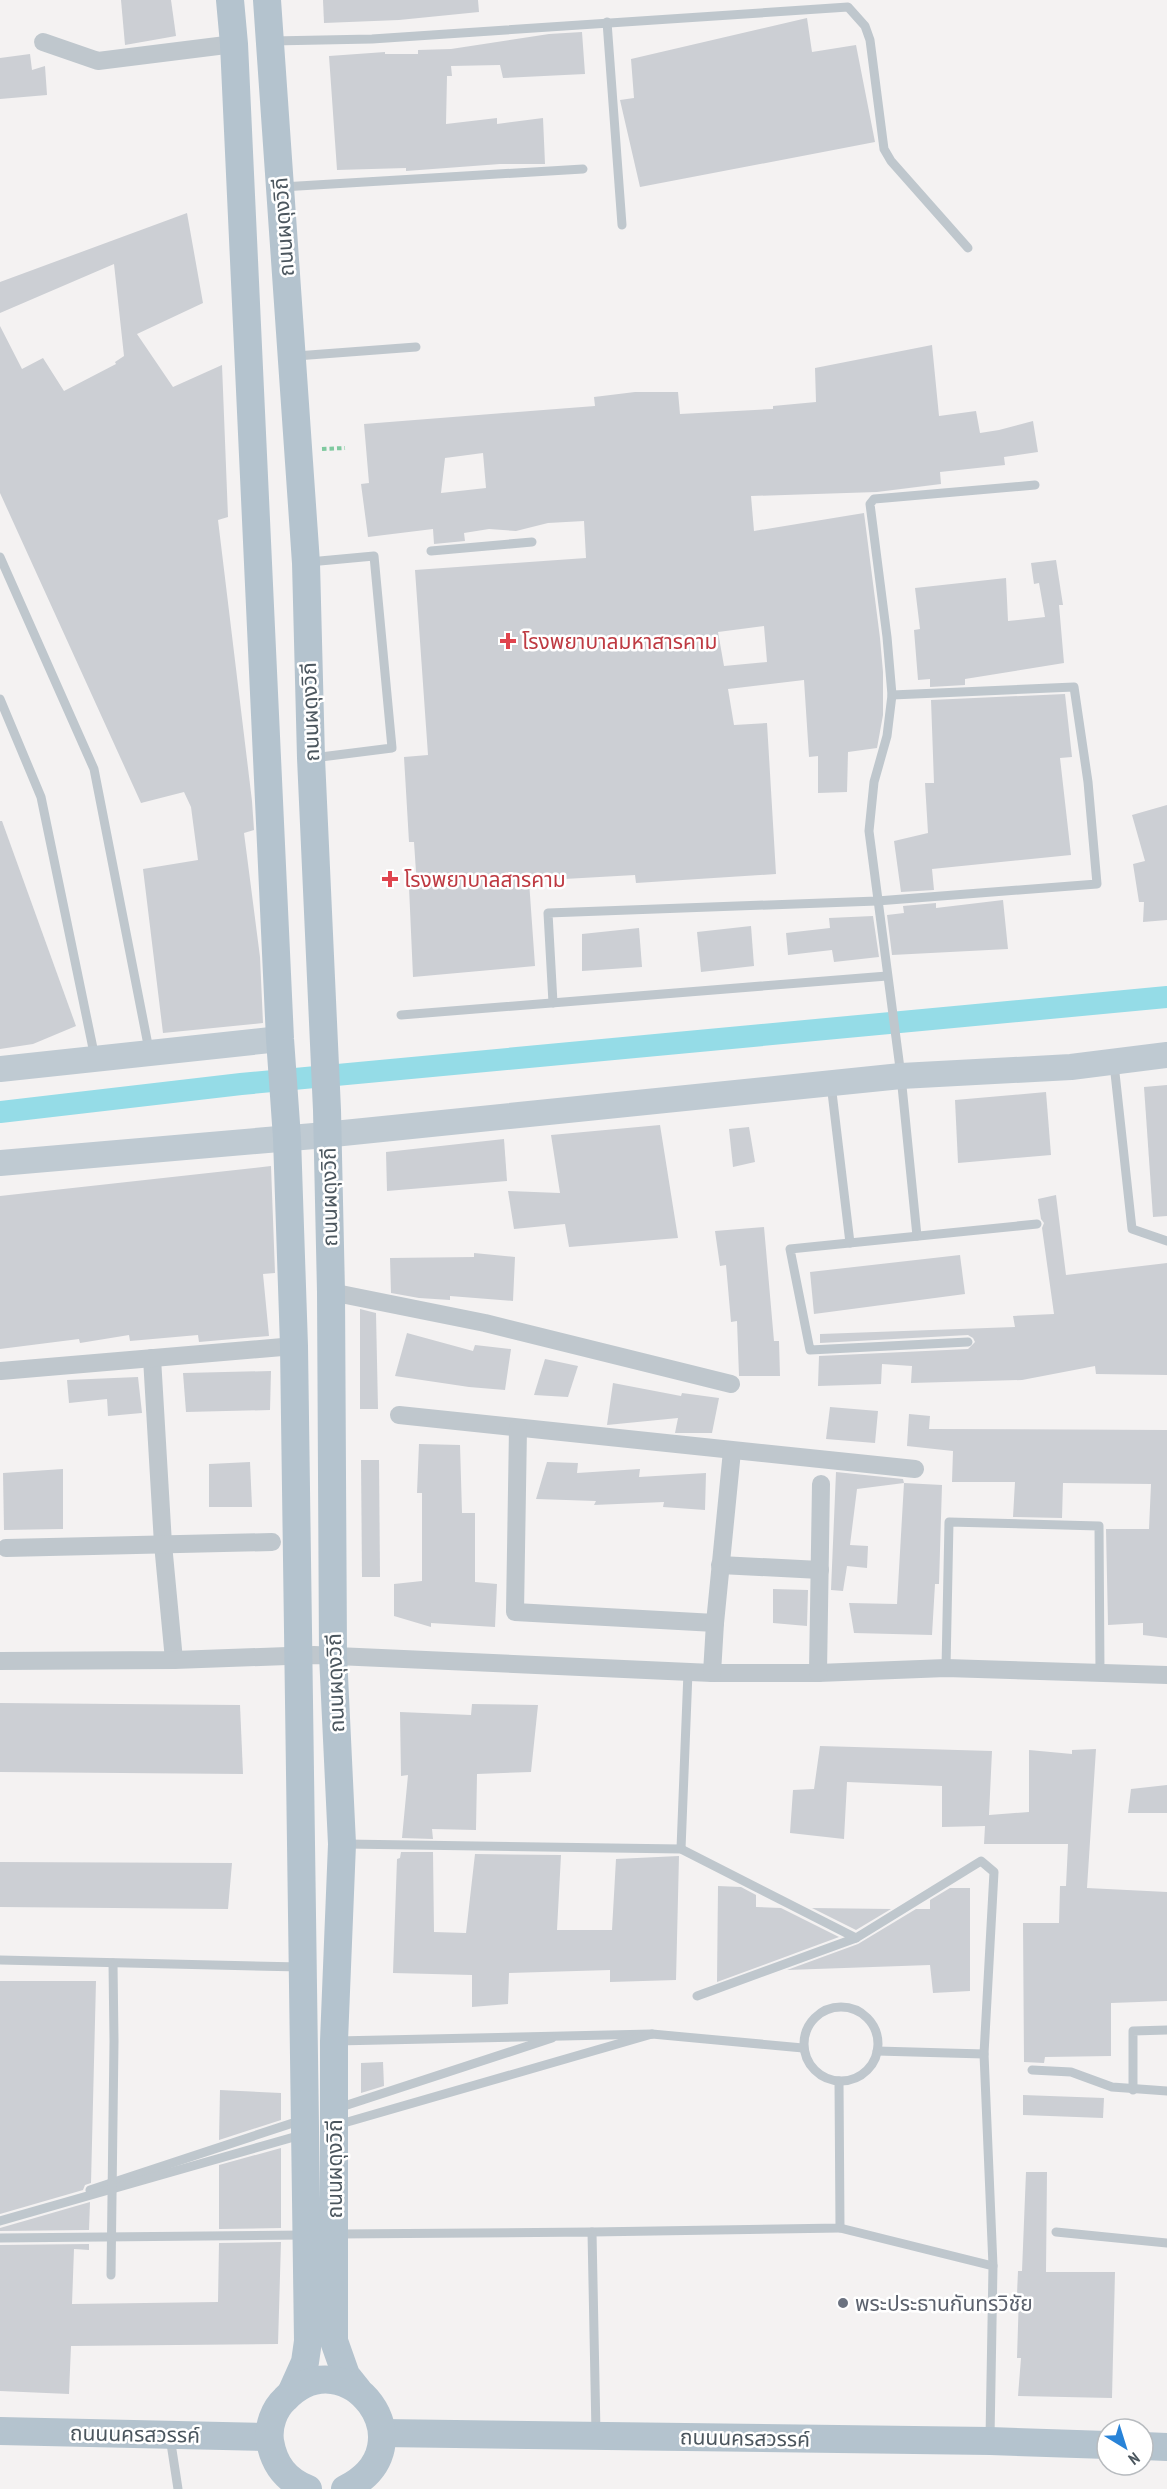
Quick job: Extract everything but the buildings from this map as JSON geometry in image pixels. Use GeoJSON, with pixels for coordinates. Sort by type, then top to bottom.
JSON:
{"type":"FeatureCollection","features":[{"type":"Feature","properties":{"kind":"main road","name":"ถนนผดุงวิถี"},"geometry":{"type":"LineString","coordinates":[[230,0],[234,44],[286,1126],[294,1346],[308,2341],[305,2362],[292,2391],[280,2404],[272,2420],[269,2437]]}},
{"type":"Feature","properties":{"kind":"main road","name":"ถนนผดุงวิถี"},"geometry":{"type":"LineString","coordinates":[[267,0],[306,563],[310,758],[327,1123],[331,1292],[333,1655],[342,1844],[334,2041],[334,2341],[346,2375],[371,2402],[379,2417],[382,2433]]}},
{"type":"Feature","properties":{"kind":"main road"},"geometry":{"type":"LineString","coordinates":[[292,2391],[308,2383],[325,2380],[342,2382],[358,2390]]}},
{"type":"Feature","properties":{"kind":"main road","name":"ถนนนครสวรรค์"},"geometry":{"type":"LineString","coordinates":[[0,2431],[269,2437]]}},
{"type":"Feature","properties":{"kind":"main road"},"geometry":{"type":"LineString","coordinates":[[345,2489],[358,2482],[372,2467],[381,2447],[382,2433]]}},
{"type":"Feature","properties":{"kind":"main road","name":"ถนนนครสวรรค์"},"geometry":{"type":"LineString","coordinates":[[382,2433],[990,2441],[1095,2445]]}},
{"type":"Feature","properties":{"kind":"main road"},"geometry":{"type":"LineString","coordinates":[[269,2437],[273,2455],[282,2471],[295,2484],[308,2489]]}},
{"type":"Feature","properties":{"kind":"street"},"geometry":{"type":"LineString","coordinates":[[43,42],[98,61],[234,44]]}},
{"type":"Feature","properties":{"kind":"street"},"geometry":{"type":"LineString","coordinates":[[0,1069],[150,1052],[281,1052]]}},
{"type":"Feature","properties":{"kind":"street"},"geometry":{"type":"LineString","coordinates":[[0,1163],[286,1126],[831,1083],[900,1066],[1071,1067],[1167,1055]]}},
{"type":"Feature","properties":{"kind":"street"},"geometry":{"type":"LineString","coordinates":[[331,1292],[485,1323],[731,1384]]}},
{"type":"Feature","properties":{"kind":"street"},"geometry":{"type":"LineString","coordinates":[[1,1371],[294,1346]]}},
{"type":"Feature","properties":{"kind":"street"},"geometry":{"type":"LineString","coordinates":[[152,1358],[163,1544],[174,1660]]}},
{"type":"Feature","properties":{"kind":"street"},"geometry":{"type":"LineString","coordinates":[[399,1415],[915,1469]]}},
{"type":"Feature","properties":{"kind":"street"},"geometry":{"type":"LineString","coordinates":[[518,1428],[515,1612],[714,1623]]}},
{"type":"Feature","properties":{"kind":"street"},"geometry":{"type":"LineString","coordinates":[[712,1673],[714,1623],[732,1451]]}},
{"type":"Feature","properties":{"kind":"street"},"geometry":{"type":"LineString","coordinates":[[818,1673],[821,1484]]}},
{"type":"Feature","properties":{"kind":"street"},"geometry":{"type":"LineString","coordinates":[[6,1548],[272,1542]]}},
{"type":"Feature","properties":{"kind":"street"},"geometry":{"type":"LineString","coordinates":[[720,1565],[820,1570]]}},
{"type":"Feature","properties":{"kind":"street"},"geometry":{"type":"LineString","coordinates":[[0,1661],[174,1660],[333,1655],[712,1673],[818,1673],[946,1668],[1167,1675]]}},
{"type":"Feature","properties":{"kind":"lane"},"geometry":{"type":"LineString","coordinates":[[270,41],[372,39],[848,7],[865,26],[870,40],[884,149],[891,161],[968,248]]}},
{"type":"Feature","properties":{"kind":"lane"},"geometry":{"type":"LineString","coordinates":[[608,22],[622,225]]}},
{"type":"Feature","properties":{"kind":"lane"},"geometry":{"type":"LineString","coordinates":[[280,187],[583,169]]}},
{"type":"Feature","properties":{"kind":"lane"},"geometry":{"type":"LineString","coordinates":[[292,356],[416,347]]}},
{"type":"Feature","properties":{"kind":"lane"},"geometry":{"type":"LineString","coordinates":[[917,1236],[900,1066],[869,831],[874,782],[887,736],[892,695],[870,504],[874,499],[1035,485]]}},
{"type":"Feature","properties":{"kind":"lane"},"geometry":{"type":"LineString","coordinates":[[431,551],[532,542]]}},
{"type":"Feature","properties":{"kind":"lane"},"geometry":{"type":"LineString","coordinates":[[306,563],[374,556],[392,748],[310,758]]}},
{"type":"Feature","properties":{"kind":"lane"},"geometry":{"type":"LineString","coordinates":[[0,557],[94,769],[150,1052]]}},
{"type":"Feature","properties":{"kind":"lane"},"geometry":{"type":"LineString","coordinates":[[553,1003],[548,913],[877,902],[1097,884],[1088,782],[1074,687],[892,695]]}},
{"type":"Feature","properties":{"kind":"lane"},"geometry":{"type":"LineString","coordinates":[[0,699],[41,797],[95,1058]]}},
{"type":"Feature","properties":{"kind":"lane"},"geometry":{"type":"LineString","coordinates":[[401,1015],[888,981]]}},
{"type":"Feature","properties":{"kind":"lane"},"geometry":{"type":"LineString","coordinates":[[1114,1062],[1132,1229],[1167,1241]]}},
{"type":"Feature","properties":{"kind":"lane"},"geometry":{"type":"LineString","coordinates":[[831,1083],[850,1243]]}},
{"type":"Feature","properties":{"kind":"lane"},"geometry":{"type":"LineString","coordinates":[[968,1342],[810,1350],[790,1249],[1036,1224]]}},
{"type":"Feature","properties":{"kind":"lane"},"geometry":{"type":"LineString","coordinates":[[946,1668],[949,1522],[1099,1526],[1100,1672]]}},
{"type":"Feature","properties":{"kind":"lane"},"geometry":{"type":"LineString","coordinates":[[681,1849],[688,1672]]}},
{"type":"Feature","properties":{"kind":"lane"},"geometry":{"type":"LineString","coordinates":[[342,1844],[681,1849],[856,1938]]}},
{"type":"Feature","properties":{"kind":"lane"},"geometry":{"type":"LineString","coordinates":[[697,1996],[856,1938],[981,1861],[994,1872],[984,2054],[993,2266],[990,2441]]}},
{"type":"Feature","properties":{"kind":"lane"},"geometry":{"type":"LineString","coordinates":[[0,1960],[302,1967]]}},
{"type":"Feature","properties":{"kind":"lane"},"geometry":{"type":"LineString","coordinates":[[111,2275],[113,1963]]}},
{"type":"Feature","properties":{"kind":"lane"},"geometry":{"type":"LineString","coordinates":[[832,2008],[854,2009],[870,2021],[876,2030],[877,2051],[868,2070],[859,2077],[839,2082],[819,2075],[811,2067],[803,2048],[807,2027],[814,2018],[832,2008]]}},
{"type":"Feature","properties":{"kind":"lane"},"geometry":{"type":"LineString","coordinates":[[1133,2090],[1133,2031],[1167,2030]]}},
{"type":"Feature","properties":{"kind":"lane"},"geometry":{"type":"LineString","coordinates":[[334,2041],[652,2034],[803,2048]]}},
{"type":"Feature","properties":{"kind":"lane"},"geometry":{"type":"LineString","coordinates":[[0,2220],[652,2034]]}},
{"type":"Feature","properties":{"kind":"lane"},"geometry":{"type":"LineString","coordinates":[[327,2112],[552,2038]]}},
{"type":"Feature","properties":{"kind":"lane"},"geometry":{"type":"LineString","coordinates":[[877,2051],[984,2054]]}},
{"type":"Feature","properties":{"kind":"lane"},"geometry":{"type":"LineString","coordinates":[[1032,2070],[1071,2072],[1112,2087],[1167,2091]]}},
{"type":"Feature","properties":{"kind":"lane"},"geometry":{"type":"LineString","coordinates":[[839,2082],[840,2228]]}},
{"type":"Feature","properties":{"kind":"lane"},"geometry":{"type":"LineString","coordinates":[[0,2220],[315,2115]]}},
{"type":"Feature","properties":{"kind":"lane"},"geometry":{"type":"LineString","coordinates":[[0,2238],[840,2228],[993,2266]]}},
{"type":"Feature","properties":{"kind":"lane"},"geometry":{"type":"LineString","coordinates":[[592,2232],[596,2436]]}},
{"type":"Feature","properties":{"kind":"lane"},"geometry":{"type":"LineString","coordinates":[[1056,2232],[1167,2243]]}},
{"type":"Feature","properties":{"kind":"lane"},"geometry":{"type":"LineString","coordinates":[[169,2435],[178,2489]]}},
{"type":"Feature","properties":{"kind":"waterway"},"geometry":{"type":"LineString","coordinates":[[0,1112],[241,1084],[1167,997]]}},
{"type":"Feature","properties":{"kind":"place","name":"โรงพยาบาลมหาสารคาม"},"geometry":{"type":"Point","coordinates":[508,641]}},
{"type":"Feature","properties":{"kind":"place","name":"โรงพยาบาลสารคาม"},"geometry":{"type":"Point","coordinates":[390,879]}},
{"type":"Feature","properties":{"kind":"place","name":"พระประธานกันทรวิชัย"},"geometry":{"type":"Point","coordinates":[843,2303]}}]}
